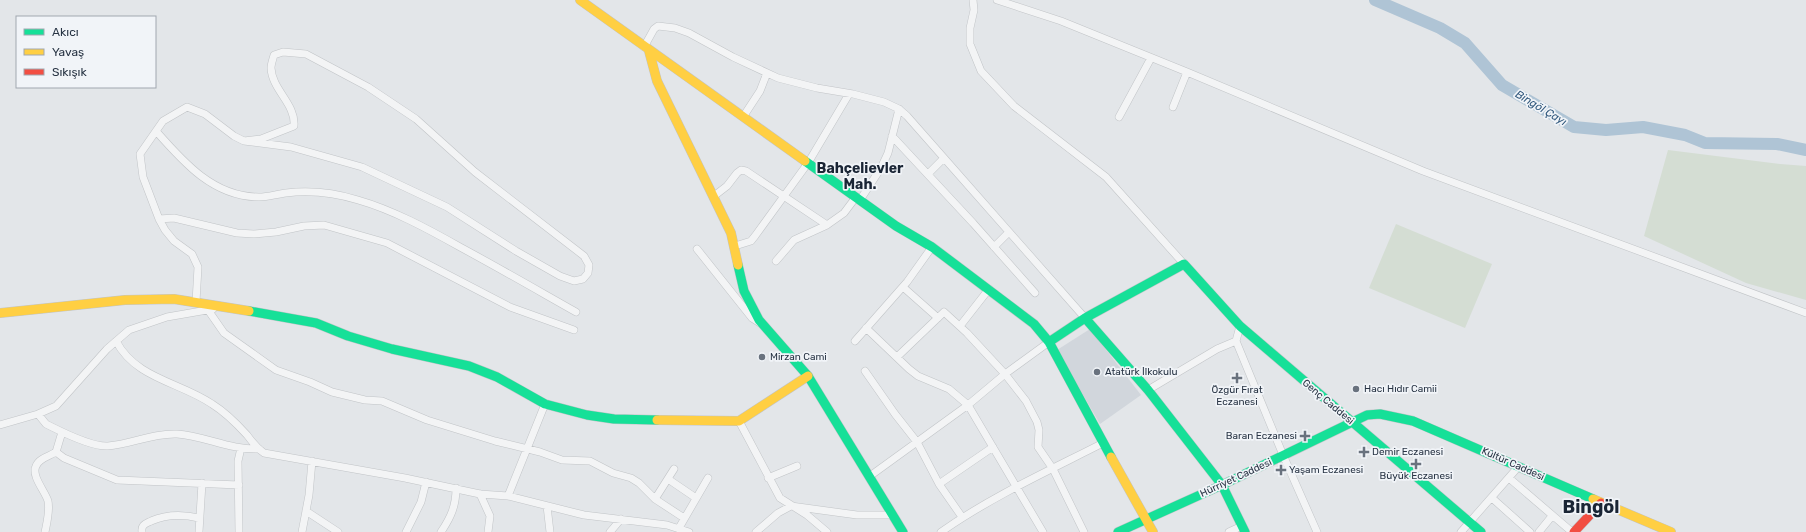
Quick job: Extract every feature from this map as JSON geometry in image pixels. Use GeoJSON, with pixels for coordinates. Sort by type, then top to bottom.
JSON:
{"type":"FeatureCollection","features":[{"type":"Feature","properties":{"kind":"street"},"geometry":{"type":"LineString","coordinates":[[580,0],[896,226],[932,247],[1034,324],[1049,342],[1103,444],[1147,518],[1153,532]]}},
{"type":"Feature","properties":{"kind":"street"},"geometry":{"type":"LineString","coordinates":[[870,476],[968,405],[1005,374],[1049,342],[1085,318],[1184,264],[1106,177],[1014,106],[982,72],[970,44],[970,28],[974,10],[973,0]]}},
{"type":"Feature","properties":{"kind":"street"},"geometry":{"type":"LineString","coordinates":[[997,0],[1061,22],[1188,72],[1423,171],[1806,313]]}},
{"type":"Feature","properties":{"kind":"street"},"geometry":{"type":"LineString","coordinates":[[903,532],[808,376],[765,326],[746,297],[731,233],[657,81],[647,49],[654,29],[658,26],[675,28],[767,73],[817,88],[884,102],[899,109],[1148,390],[1222,485],[1243,529],[1228,532]]}},
{"type":"Feature","properties":{"kind":"street"},"geometry":{"type":"LineString","coordinates":[[196,302],[198,267],[192,254],[174,241],[165,230],[143,177],[140,154],[163,121],[187,107],[205,114],[234,136],[244,141],[291,147],[362,167],[447,207],[516,251],[560,276],[574,281],[583,278],[588,273],[589,265],[584,256],[475,172],[416,119],[368,87],[306,54],[283,52],[274,56],[271,67],[277,89],[291,108],[295,118],[294,126],[261,139],[244,141]]}},
{"type":"Feature","properties":{"kind":"street"},"geometry":{"type":"LineString","coordinates":[[1120,117],[1151,58]]}},
{"type":"Feature","properties":{"kind":"street"},"geometry":{"type":"LineString","coordinates":[[1173,107],[1188,72]]}},
{"type":"Feature","properties":{"kind":"street"},"geometry":{"type":"LineString","coordinates":[[743,117],[758,95],[767,73]]}},
{"type":"Feature","properties":{"kind":"street"},"geometry":{"type":"LineString","coordinates":[[735,246],[750,241],[755,236],[808,163],[849,94]]}},
{"type":"Feature","properties":{"kind":"street"},"geometry":{"type":"LineString","coordinates":[[776,261],[794,240],[827,225],[844,213],[858,199],[881,168],[888,153],[899,109]]}},
{"type":"Feature","properties":{"kind":"street"},"geometry":{"type":"LineString","coordinates":[[156,131],[179,157],[197,174],[224,190],[244,196],[261,197],[287,193],[328,193],[358,200],[436,233],[576,312]]}},
{"type":"Feature","properties":{"kind":"street"},"geometry":{"type":"LineString","coordinates":[[892,136],[1035,293]]}},
{"type":"Feature","properties":{"kind":"street"},"geometry":{"type":"LineString","coordinates":[[928,174],[944,158]]}},
{"type":"Feature","properties":{"kind":"street"},"geometry":{"type":"LineString","coordinates":[[714,196],[727,186],[737,173],[743,170],[827,225]]}},
{"type":"Feature","properties":{"kind":"street"},"geometry":{"type":"LineString","coordinates":[[159,218],[174,218],[237,232],[254,234],[276,232],[304,226],[324,225],[387,243],[510,307],[574,330]]}},
{"type":"Feature","properties":{"kind":"street"},"geometry":{"type":"LineString","coordinates":[[994,247],[1009,232]]}},
{"type":"Feature","properties":{"kind":"street"},"geometry":{"type":"LineString","coordinates":[[855,341],[903,287],[932,247]]}},
{"type":"Feature","properties":{"kind":"street"},"geometry":{"type":"LineString","coordinates":[[697,249],[752,318],[765,326]]}},
{"type":"Feature","properties":{"kind":"street","name":"Genç Caddesi"},"geometry":{"type":"LineString","coordinates":[[1184,264],[1240,326],[1481,532]]}},
{"type":"Feature","properties":{"kind":"street"},"geometry":{"type":"LineString","coordinates":[[903,287],[938,318]]}},
{"type":"Feature","properties":{"kind":"street"},"geometry":{"type":"LineString","coordinates":[[960,326],[989,289]]}},
{"type":"Feature","properties":{"kind":"street"},"geometry":{"type":"LineString","coordinates":[[0,313],[125,300],[174,299],[225,306],[316,323],[348,336],[392,350],[469,366],[497,377],[545,404],[587,415],[614,419],[643,421],[740,421],[808,376]]}},
{"type":"Feature","properties":{"kind":"street"},"geometry":{"type":"LineString","coordinates":[[0,425],[38,414],[56,406],[65,398],[88,370],[129,330],[167,317],[225,306]]}},
{"type":"Feature","properties":{"kind":"street"},"geometry":{"type":"LineString","coordinates":[[208,310],[224,333],[276,370],[310,382],[332,392],[365,400],[382,401],[427,420],[526,450],[540,452],[562,460],[590,461],[613,473],[627,476],[639,483],[655,499],[684,518]]}},
{"type":"Feature","properties":{"kind":"street"},"geometry":{"type":"LineString","coordinates":[[897,357],[944,312],[960,326],[1005,374],[1034,414],[1039,430],[1038,447],[1053,469],[1084,532]]}},
{"type":"Feature","properties":{"kind":"street"},"geometry":{"type":"LineString","coordinates":[[1240,326],[1236,341],[1283,455],[1318,532]]}},
{"type":"Feature","properties":{"kind":"street"},"geometry":{"type":"LineString","coordinates":[[866,328],[918,376],[949,389],[968,405],[1043,532]]}},
{"type":"Feature","properties":{"kind":"street"},"geometry":{"type":"LineString","coordinates":[[1148,390],[1217,349],[1236,341]]}},
{"type":"Feature","properties":{"kind":"street"},"geometry":{"type":"LineString","coordinates":[[116,342],[122,353],[130,362],[170,384],[197,394],[214,405],[264,453],[426,482],[480,494],[508,496],[584,515],[621,519],[689,532]]}},
{"type":"Feature","properties":{"kind":"street"},"geometry":{"type":"LineString","coordinates":[[865,372],[894,414],[918,442],[940,484],[962,517]]}},
{"type":"Feature","properties":{"kind":"street"},"geometry":{"type":"LineString","coordinates":[[508,496],[545,404]]}},
{"type":"Feature","properties":{"kind":"street"},"geometry":{"type":"LineString","coordinates":[[38,414],[46,424],[62,432],[103,446],[156,435],[178,434],[241,448],[259,449]]}},
{"type":"Feature","properties":{"kind":"street","name":"Kültür Caddesi"},"geometry":{"type":"LineString","coordinates":[[1352,422],[1367,415],[1380,414],[1412,421],[1671,532]]}},
{"type":"Feature","properties":{"kind":"street"},"geometry":{"type":"LineString","coordinates":[[740,421],[768,478],[780,498],[807,515],[823,531]]}},
{"type":"Feature","properties":{"kind":"street","name":"Hürriyet Caddesi"},"geometry":{"type":"LineString","coordinates":[[1118,532],[1222,485],[1352,422]]}},
{"type":"Feature","properties":{"kind":"street"},"geometry":{"type":"LineString","coordinates":[[46,532],[48,501],[35,474],[35,466],[42,459],[56,452],[62,432]]}},
{"type":"Feature","properties":{"kind":"street"},"geometry":{"type":"LineString","coordinates":[[941,532],[962,517],[1016,487],[1103,444]]}},
{"type":"Feature","properties":{"kind":"street"},"geometry":{"type":"LineString","coordinates":[[940,484],[993,447]]}},
{"type":"Feature","properties":{"kind":"street"},"geometry":{"type":"LineString","coordinates":[[239,532],[238,462],[241,448]]}},
{"type":"Feature","properties":{"kind":"street"},"geometry":{"type":"LineString","coordinates":[[56,452],[64,458],[117,480],[238,484]]}},
{"type":"Feature","properties":{"kind":"street"},"geometry":{"type":"LineString","coordinates":[[302,532],[312,461]]}},
{"type":"Feature","properties":{"kind":"street"},"geometry":{"type":"LineString","coordinates":[[768,478],[796,466]]}},
{"type":"Feature","properties":{"kind":"street"},"geometry":{"type":"LineString","coordinates":[[1461,532],[1470,524],[1519,466]]}},
{"type":"Feature","properties":{"kind":"street"},"geometry":{"type":"LineString","coordinates":[[655,499],[674,469]]}},
{"type":"Feature","properties":{"kind":"street"},"geometry":{"type":"LineString","coordinates":[[674,529],[684,518],[708,478]]}},
{"type":"Feature","properties":{"kind":"street"},"geometry":{"type":"LineString","coordinates":[[1508,478],[1573,532],[1601,503]]}},
{"type":"Feature","properties":{"kind":"street"},"geometry":{"type":"LineString","coordinates":[[668,479],[696,498]]}},
{"type":"Feature","properties":{"kind":"street"},"geometry":{"type":"LineString","coordinates":[[406,532],[421,502],[426,482]]}},
{"type":"Feature","properties":{"kind":"street"},"geometry":{"type":"LineString","coordinates":[[199,532],[202,483]]}},
{"type":"Feature","properties":{"kind":"street"},"geometry":{"type":"LineString","coordinates":[[441,532],[452,515],[456,500],[456,488]]}},
{"type":"Feature","properties":{"kind":"street"},"geometry":{"type":"LineString","coordinates":[[480,494],[490,516],[488,532]]}},
{"type":"Feature","properties":{"kind":"street"},"geometry":{"type":"LineString","coordinates":[[1492,498],[1530,532]]}},
{"type":"Feature","properties":{"kind":"street"},"geometry":{"type":"LineString","coordinates":[[547,506],[550,532]]}},
{"type":"Feature","properties":{"kind":"street"},"geometry":{"type":"LineString","coordinates":[[756,532],[766,529],[778,513],[791,506],[857,515],[892,515]]}},
{"type":"Feature","properties":{"kind":"street"},"geometry":{"type":"LineString","coordinates":[[306,512],[338,532]]}},
{"type":"Feature","properties":{"kind":"street"},"geometry":{"type":"LineString","coordinates":[[142,532],[142,528],[145,524],[161,517],[180,515],[199,518]]}},
{"type":"Feature","properties":{"kind":"street"},"geometry":{"type":"LineString","coordinates":[[1539,532],[1552,516]]}},
{"type":"Feature","properties":{"kind":"street"},"geometry":{"type":"LineString","coordinates":[[610,532],[621,519]]}},
{"type":"Feature","properties":{"kind":"shaded area"},"geometry":{"type":"Polygon","coordinates":[[[1668,150],[1806,166],[1806,300],[1746,283],[1644,236],[1668,150]]]}},
{"type":"Feature","properties":{"kind":"shaded area"},"geometry":{"type":"Polygon","coordinates":[[[1396,224],[1492,264],[1465,328],[1369,288],[1396,224]]]}},
{"type":"Feature","properties":{"kind":"shaded area","name":"Atatürk İlkokulu"},"geometry":{"type":"Polygon","coordinates":[[[1090,329],[1141,395],[1100,424],[1057,350],[1090,329]]]}},
{"type":"Feature","properties":{"kind":"waterway","name":"Bingöl Çayı"},"geometry":{"type":"LineString","coordinates":[[1375,0],[1440,28],[1465,43],[1502,85],[1574,127],[1606,130],[1643,127],[1685,135],[1705,143],[1777,144],[1806,150]]}},
{"type":"Feature","properties":{"kind":"traffic: fast"},"geometry":{"type":"LineString","coordinates":[[805,161],[896,226],[932,247],[1034,324],[1049,342],[1111,457]]}},
{"type":"Feature","properties":{"kind":"traffic: fast"},"geometry":{"type":"LineString","coordinates":[[1049,342],[1085,318],[1184,264],[1240,326],[1481,532]]}},
{"type":"Feature","properties":{"kind":"traffic: fast"},"geometry":{"type":"LineString","coordinates":[[738,265],[744,291],[759,320],[808,376],[903,532]]}},
{"type":"Feature","properties":{"kind":"traffic: fast"},"geometry":{"type":"LineString","coordinates":[[249,311],[316,323],[348,336],[392,349],[469,366],[497,377],[545,404],[587,415],[614,419],[657,420]]}},
{"type":"Feature","properties":{"kind":"traffic: fast"},"geometry":{"type":"LineString","coordinates":[[1085,318],[1148,390],[1222,485],[1245,532]]}},
{"type":"Feature","properties":{"kind":"traffic: fast"},"geometry":{"type":"LineString","coordinates":[[1118,532],[1222,485],[1367,415],[1380,414],[1413,421],[1593,499]]}},
{"type":"Feature","properties":{"kind":"traffic: slow"},"geometry":{"type":"LineString","coordinates":[[580,0],[805,161]]}},
{"type":"Feature","properties":{"kind":"traffic: slow"},"geometry":{"type":"LineString","coordinates":[[649,51],[657,81],[731,233],[738,265]]}},
{"type":"Feature","properties":{"kind":"traffic: slow"},"geometry":{"type":"LineString","coordinates":[[0,313],[125,300],[174,299],[249,311]]}},
{"type":"Feature","properties":{"kind":"traffic: slow"},"geometry":{"type":"LineString","coordinates":[[657,420],[739,421],[808,376]]}},
{"type":"Feature","properties":{"kind":"traffic: slow"},"geometry":{"type":"LineString","coordinates":[[1111,457],[1153,532]]}},
{"type":"Feature","properties":{"kind":"traffic: slow"},"geometry":{"type":"LineString","coordinates":[[1593,499],[1671,532]]}},
{"type":"Feature","properties":{"kind":"traffic: jam"},"geometry":{"type":"LineString","coordinates":[[1574,532],[1601,503]]}},
{"type":"Feature","properties":{"kind":"place","name":"Mirzan Cami"},"geometry":{"type":"Point","coordinates":[762,357]}},
{"type":"Feature","properties":{"kind":"place","name":"Atatürk İlkokulu"},"geometry":{"type":"Point","coordinates":[1097,372]}},
{"type":"Feature","properties":{"kind":"place","name":"Özgür Fırat Eczanesi"},"geometry":{"type":"Point","coordinates":[1237,378]}},
{"type":"Feature","properties":{"kind":"place","name":"Hacı Hıdır Camii"},"geometry":{"type":"Point","coordinates":[1356,389]}},
{"type":"Feature","properties":{"kind":"place","name":"Baran Eczanesi"},"geometry":{"type":"Point","coordinates":[1305,436]}},
{"type":"Feature","properties":{"kind":"place","name":"Demir Eczanesi"},"geometry":{"type":"Point","coordinates":[1364,452]}},
{"type":"Feature","properties":{"kind":"place","name":"Büyük Eczanesi"},"geometry":{"type":"Point","coordinates":[1416,464]}},
{"type":"Feature","properties":{"kind":"place","name":"Yaşam Eczanesi"},"geometry":{"type":"Point","coordinates":[1281,470]}},
{"type":"Feature","properties":{"kind":"district","name":"Bahçelievler Mah."},"geometry":{"type":"Point","coordinates":[860,176]}},
{"type":"Feature","properties":{"kind":"district","name":"Bingöl"},"geometry":{"type":"Point","coordinates":[1591,507]}}]}
